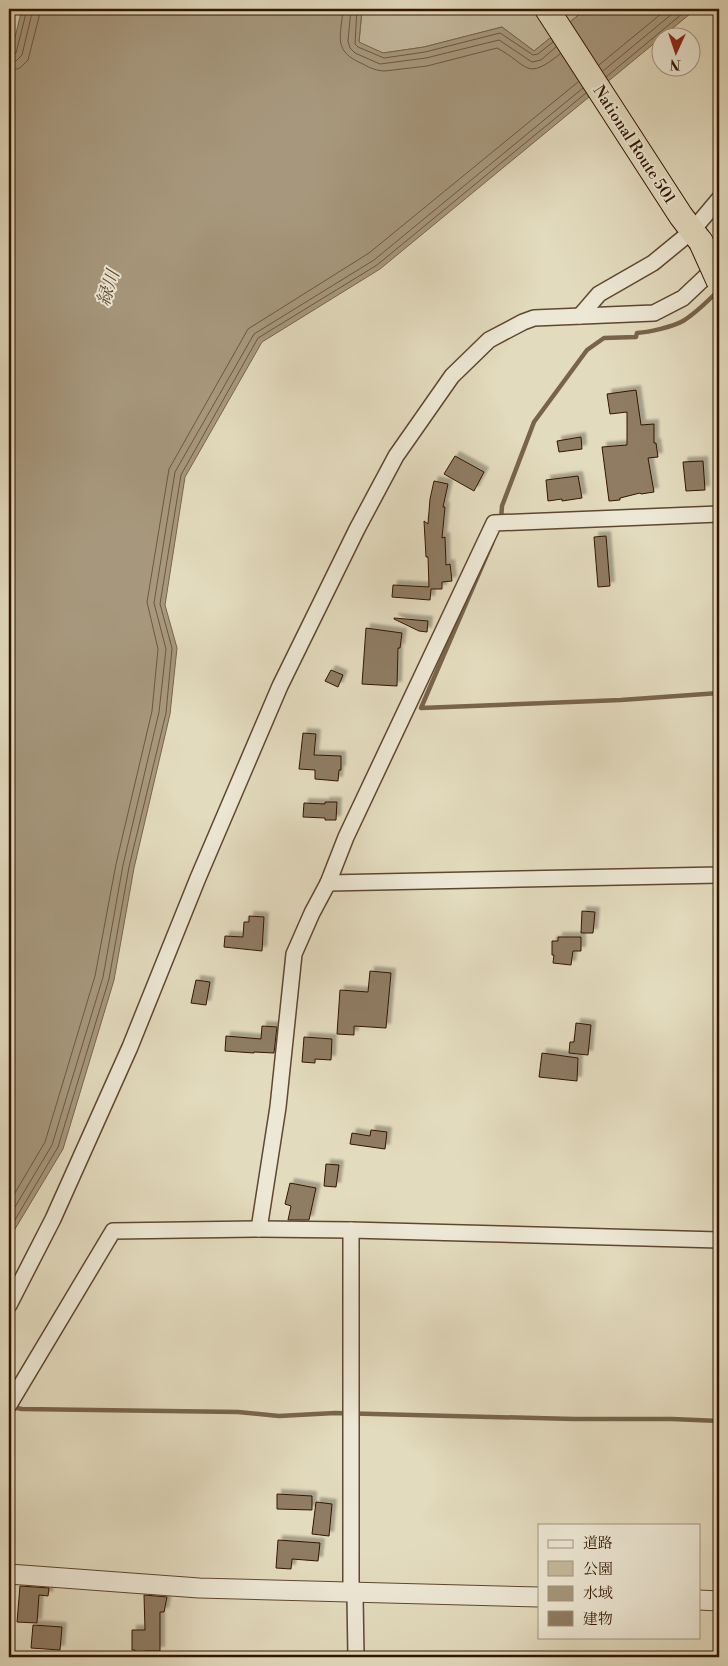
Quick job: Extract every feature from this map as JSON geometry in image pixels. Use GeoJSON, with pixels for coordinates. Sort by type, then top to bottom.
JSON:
{"type":"FeatureCollection","features":[{"type":"Feature","properties":{"kind":"highway","name":"National Route 501"},"geometry":{"type":"LineString","coordinates":[[547,9],[691,230],[719,282]]}},
{"type":"Feature","properties":{"kind":"street"},"geometry":{"type":"LineString","coordinates":[[580,316],[599,294],[653,263],[691,230],[719,199]]}},
{"type":"Feature","properties":{"kind":"street"},"geometry":{"type":"LineString","coordinates":[[9,1306],[53,1219],[130,1047],[280,686],[357,529],[396,456],[452,376],[489,340],[534,318],[654,313],[683,298],[719,264]]}},
{"type":"Feature","properties":{"kind":"street"},"geometry":{"type":"LineString","coordinates":[[259,1229],[278,1107],[294,954],[328,883],[346,837],[494,523],[719,514]]}},
{"type":"Feature","properties":{"kind":"street"},"geometry":{"type":"LineString","coordinates":[[328,883],[719,875]]}},
{"type":"Feature","properties":{"kind":"street"},"geometry":{"type":"LineString","coordinates":[[351,1230],[350,1591],[355,1596],[356,1657]]}},
{"type":"Feature","properties":{"kind":"street"},"geometry":{"type":"LineString","coordinates":[[9,1406],[113,1231],[351,1230],[719,1240]]}},
{"type":"Feature","properties":{"kind":"street"},"geometry":{"type":"LineString","coordinates":[[9,1574],[199,1588],[538,1597]]}},
{"type":"Feature","properties":{"kind":"street"},"geometry":{"type":"LineString","coordinates":[[700,1600],[719,1601]]}},
{"type":"Feature","properties":{"kind":"green space"},"geometry":{"type":"Polygon","coordinates":[[[362,9],[586,9],[534,51],[502,27],[424,47],[383,53],[359,43],[362,9]]]}},
{"type":"Feature","properties":{"kind":"water","name":"緑川"},"geometry":{"type":"Polygon","coordinates":[[[22,9],[362,9],[359,42],[383,53],[424,47],[502,27],[534,51],[586,9],[696,9],[673,28],[650,28],[650,47],[380,269],[262,342],[185,477],[165,605],[177,648],[170,714],[134,868],[114,980],[63,1149],[9,1239],[9,61],[22,9]]]}},
{"type":"Feature","properties":{"kind":"building"},"geometry":{"type":"Polygon","coordinates":[[[636,390],[641,425],[654,424],[654,443],[656,443],[658,457],[648,458],[654,492],[640,493],[620,498],[620,500],[609,501],[602,447],[627,445],[627,412],[610,414],[607,394],[636,390]]]}},
{"type":"Feature","properties":{"kind":"building"},"geometry":{"type":"Polygon","coordinates":[[[581,437],[582,449],[559,452],[557,441],[581,437]]]}},
{"type":"Feature","properties":{"kind":"building"},"geometry":{"type":"Polygon","coordinates":[[[455,456],[484,472],[474,491],[444,474],[455,456]]]}},
{"type":"Feature","properties":{"kind":"building"},"geometry":{"type":"Polygon","coordinates":[[[703,461],[705,490],[686,491],[683,462],[703,461]]]}},
{"type":"Feature","properties":{"kind":"building"},"geometry":{"type":"Polygon","coordinates":[[[578,476],[582,498],[548,501],[546,480],[578,476]]]}},
{"type":"Feature","properties":{"kind":"building"},"geometry":{"type":"Polygon","coordinates":[[[434,481],[448,484],[443,507],[445,507],[442,538],[445,537],[446,565],[450,564],[452,581],[442,582],[442,589],[431,589],[430,600],[392,597],[393,585],[429,587],[424,521],[428,524],[434,481]]]}},
{"type":"Feature","properties":{"kind":"building"},"geometry":{"type":"Polygon","coordinates":[[[606,536],[610,586],[598,587],[594,537],[606,536]]]}},
{"type":"Feature","properties":{"kind":"building"},"geometry":{"type":"Polygon","coordinates":[[[394,618],[428,621],[427,632],[419,631],[394,618]]]}},
{"type":"Feature","properties":{"kind":"building"},"geometry":{"type":"Polygon","coordinates":[[[366,628],[402,633],[400,648],[398,648],[397,686],[362,684],[366,628]]]}},
{"type":"Feature","properties":{"kind":"building"},"geometry":{"type":"Polygon","coordinates":[[[331,670],[343,675],[338,687],[325,681],[331,670]]]}},
{"type":"Feature","properties":{"kind":"building"},"geometry":{"type":"Polygon","coordinates":[[[303,733],[316,734],[314,755],[341,756],[341,770],[339,770],[338,781],[315,779],[315,770],[299,769],[303,733]]]}},
{"type":"Feature","properties":{"kind":"building"},"geometry":{"type":"Polygon","coordinates":[[[325,802],[337,802],[336,820],[303,817],[304,803],[325,804],[325,802]]]}},
{"type":"Feature","properties":{"kind":"building"},"geometry":{"type":"Polygon","coordinates":[[[582,911],[595,912],[593,933],[581,933],[582,911]]]}},
{"type":"Feature","properties":{"kind":"building"},"geometry":{"type":"Polygon","coordinates":[[[249,916],[264,917],[262,951],[224,947],[225,936],[243,937],[244,922],[249,922],[249,916]]]}},
{"type":"Feature","properties":{"kind":"building"},"geometry":{"type":"Polygon","coordinates":[[[558,937],[581,937],[581,951],[573,951],[571,965],[553,963],[552,941],[558,941],[558,937]]]}},
{"type":"Feature","properties":{"kind":"building"},"geometry":{"type":"Polygon","coordinates":[[[370,971],[391,973],[386,1028],[354,1026],[354,1035],[337,1034],[340,990],[368,992],[370,971]]]}},
{"type":"Feature","properties":{"kind":"building"},"geometry":{"type":"Polygon","coordinates":[[[196,980],[210,982],[206,1005],[191,1003],[196,980]]]}},
{"type":"Feature","properties":{"kind":"building"},"geometry":{"type":"Polygon","coordinates":[[[576,1023],[591,1025],[588,1055],[569,1053],[570,1042],[574,1042],[576,1023]]]}},
{"type":"Feature","properties":{"kind":"building"},"geometry":{"type":"Polygon","coordinates":[[[262,1026],[277,1027],[274,1053],[225,1051],[226,1036],[261,1039],[262,1026]]]}},
{"type":"Feature","properties":{"kind":"building"},"geometry":{"type":"Polygon","coordinates":[[[304,1037],[332,1039],[331,1060],[315,1059],[315,1063],[302,1062],[304,1037]]]}},
{"type":"Feature","properties":{"kind":"building"},"geometry":{"type":"Polygon","coordinates":[[[542,1053],[578,1058],[577,1081],[539,1077],[542,1053]]]}},
{"type":"Feature","properties":{"kind":"building"},"geometry":{"type":"Polygon","coordinates":[[[371,1130],[387,1132],[385,1149],[350,1144],[352,1133],[370,1136],[371,1130]]]}},
{"type":"Feature","properties":{"kind":"building"},"geometry":{"type":"Polygon","coordinates":[[[326,1164],[339,1165],[336,1187],[324,1186],[326,1164]]]}},
{"type":"Feature","properties":{"kind":"building"},"geometry":{"type":"Polygon","coordinates":[[[290,1183],[316,1188],[309,1220],[288,1220],[291,1206],[285,1204],[290,1183]]]}},
{"type":"Feature","properties":{"kind":"building"},"geometry":{"type":"Polygon","coordinates":[[[277,1494],[312,1496],[312,1510],[277,1509],[277,1494]]]}},
{"type":"Feature","properties":{"kind":"building"},"geometry":{"type":"Polygon","coordinates":[[[316,1502],[332,1504],[329,1536],[312,1534],[316,1502]]]}},
{"type":"Feature","properties":{"kind":"building"},"geometry":{"type":"Polygon","coordinates":[[[278,1540],[320,1543],[318,1561],[292,1559],[291,1569],[276,1568],[278,1540]]]}},
{"type":"Feature","properties":{"kind":"building"},"geometry":{"type":"Polygon","coordinates":[[[20,1586],[49,1588],[48,1596],[39,1595],[37,1623],[17,1622],[20,1586]]]}},
{"type":"Feature","properties":{"kind":"building"},"geometry":{"type":"Polygon","coordinates":[[[144,1595],[167,1597],[164,1612],[160,1612],[160,1651],[145,1651],[145,1654],[135,1654],[135,1650],[132,1650],[132,1630],[145,1630],[144,1595]]]}},
{"type":"Feature","properties":{"kind":"building"},"geometry":{"type":"Polygon","coordinates":[[[33,1625],[62,1627],[60,1650],[31,1648],[33,1625]]]}},
{"type":"Feature","properties":{"kind":"waterway"},"geometry":{"type":"LineString","coordinates":[[501,519],[502,506],[534,422],[587,350],[604,338],[636,337],[637,333],[661,329],[678,323],[697,311],[719,290]]}},
{"type":"Feature","properties":{"kind":"waterway"},"geometry":{"type":"LineString","coordinates":[[492,543],[421,708],[621,700],[719,693]]}},
{"type":"Feature","properties":{"kind":"waterway"},"geometry":{"type":"LineString","coordinates":[[11,1407],[22,1409],[238,1412],[279,1416],[335,1413],[719,1421]]}}]}
